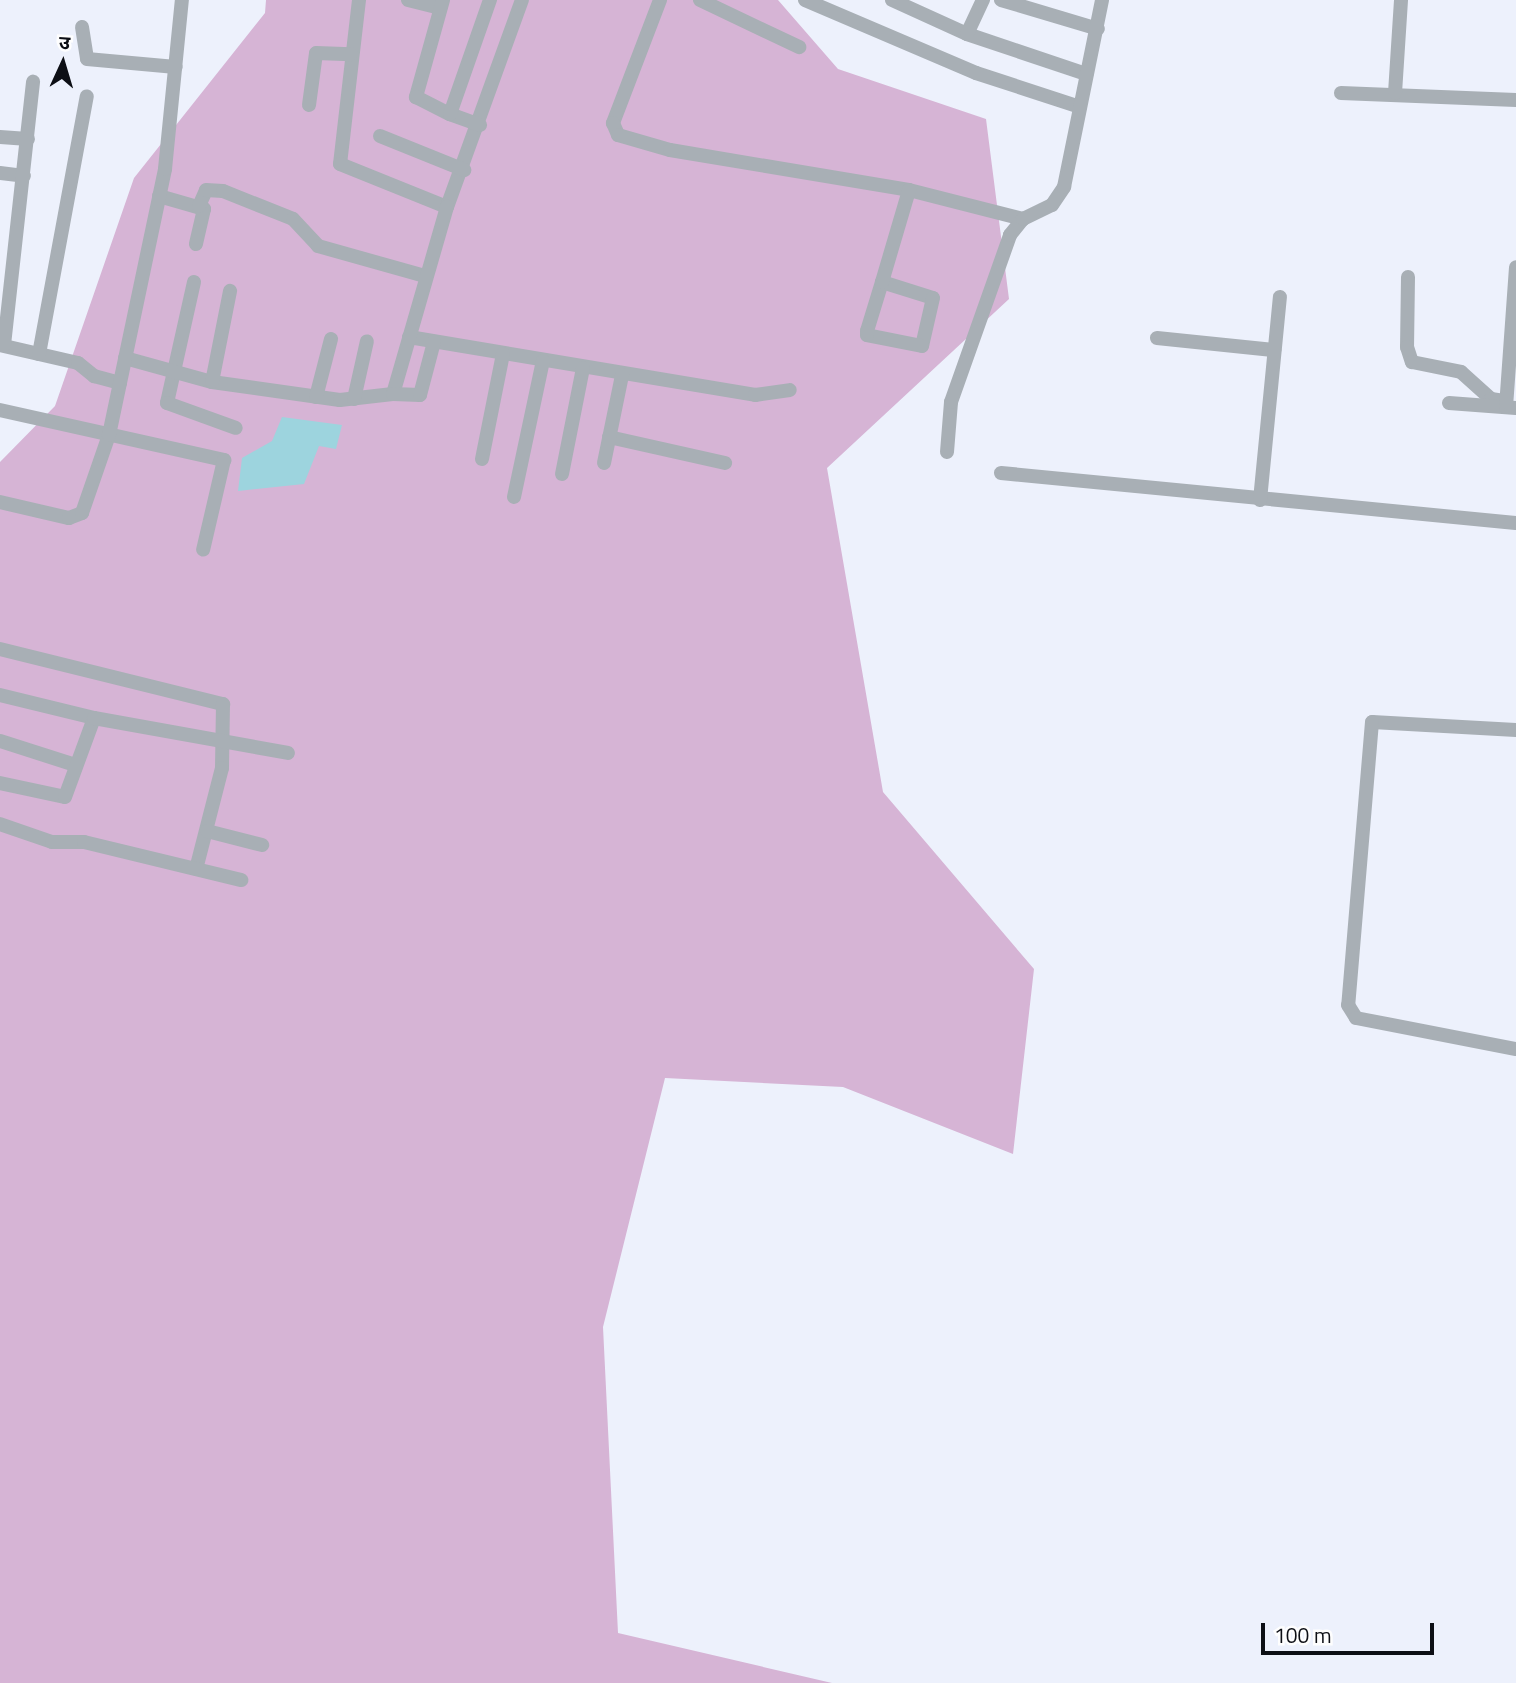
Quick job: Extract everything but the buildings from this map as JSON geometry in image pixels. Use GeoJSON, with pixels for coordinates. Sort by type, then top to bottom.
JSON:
{"type":"FeatureCollection","features":[{"type":"Feature","properties":{"kind":"street"},"geometry":{"type":"LineString","coordinates":[[0,502],[80,517],[109,435],[159,197],[183,0]]}},
{"type":"Feature","properties":{"kind":"street"},"geometry":{"type":"LineString","coordinates":[[359,0],[340,164],[447,206]]}},
{"type":"Feature","properties":{"kind":"street"},"geometry":{"type":"LineString","coordinates":[[408,0],[442,4],[415,97],[481,125]]}},
{"type":"Feature","properties":{"kind":"street"},"geometry":{"type":"LineString","coordinates":[[450,114],[490,0]]}},
{"type":"Feature","properties":{"kind":"street"},"geometry":{"type":"LineString","coordinates":[[393,394],[447,206],[481,125],[522,0]]}},
{"type":"Feature","properties":{"kind":"street"},"geometry":{"type":"LineString","coordinates":[[660,0],[613,123],[618,135],[670,150],[909,190],[1023,219]]}},
{"type":"Feature","properties":{"kind":"street"},"geometry":{"type":"LineString","coordinates":[[700,0],[799,47]]}},
{"type":"Feature","properties":{"kind":"street"},"geometry":{"type":"LineString","coordinates":[[805,0],[976,73],[1080,107]]}},
{"type":"Feature","properties":{"kind":"street"},"geometry":{"type":"LineString","coordinates":[[892,0],[967,34],[1086,74]]}},
{"type":"Feature","properties":{"kind":"street"},"geometry":{"type":"LineString","coordinates":[[967,34],[983,0]]}},
{"type":"Feature","properties":{"kind":"street"},"geometry":{"type":"LineString","coordinates":[[1001,0],[1098,29]]}},
{"type":"Feature","properties":{"kind":"street"},"geometry":{"type":"LineString","coordinates":[[947,452],[951,402],[1000,259],[1023,219],[1052,205],[1064,187],[1102,0]]}},
{"type":"Feature","properties":{"kind":"street"},"geometry":{"type":"LineString","coordinates":[[1395,93],[1401,0]]}},
{"type":"Feature","properties":{"kind":"street"},"geometry":{"type":"LineString","coordinates":[[82,27],[87,59],[176,67]]}},
{"type":"Feature","properties":{"kind":"street"},"geometry":{"type":"LineString","coordinates":[[309,105],[316,53],[351,54]]}},
{"type":"Feature","properties":{"kind":"street"},"geometry":{"type":"LineString","coordinates":[[33,82],[2,345],[39,354],[120,383]]}},
{"type":"Feature","properties":{"kind":"street"},"geometry":{"type":"LineString","coordinates":[[1341,93],[1395,93],[1516,100]]}},
{"type":"Feature","properties":{"kind":"street"},"geometry":{"type":"LineString","coordinates":[[39,354],[87,96]]}},
{"type":"Feature","properties":{"kind":"street"},"geometry":{"type":"LineString","coordinates":[[0,136],[28,139]]}},
{"type":"Feature","properties":{"kind":"street"},"geometry":{"type":"LineString","coordinates":[[380,136],[464,170]]}},
{"type":"Feature","properties":{"kind":"street"},"geometry":{"type":"LineString","coordinates":[[0,173],[24,176]]}},
{"type":"Feature","properties":{"kind":"street"},"geometry":{"type":"LineString","coordinates":[[199,206],[206,190],[222,191],[293,219],[317,246],[425,276]]}},
{"type":"Feature","properties":{"kind":"street"},"geometry":{"type":"LineString","coordinates":[[882,282],[933,298],[918,348],[867,335],[882,282],[909,190]]}},
{"type":"Feature","properties":{"kind":"street"},"geometry":{"type":"LineString","coordinates":[[159,197],[199,206],[204,212],[196,244]]}},
{"type":"Feature","properties":{"kind":"street"},"geometry":{"type":"LineString","coordinates":[[1509,405],[1516,267]]}},
{"type":"Feature","properties":{"kind":"street"},"geometry":{"type":"LineString","coordinates":[[1408,277],[1407,347],[1412,362],[1461,372],[1491,399],[1509,405]]}},
{"type":"Feature","properties":{"kind":"street"},"geometry":{"type":"LineString","coordinates":[[194,282],[171,371],[169,407],[236,428]]}},
{"type":"Feature","properties":{"kind":"street"},"geometry":{"type":"LineString","coordinates":[[212,382],[230,292]]}},
{"type":"Feature","properties":{"kind":"street"},"geometry":{"type":"LineString","coordinates":[[1260,500],[1280,297]]}},
{"type":"Feature","properties":{"kind":"street"},"geometry":{"type":"LineString","coordinates":[[409,337],[755,396],[790,390]]}},
{"type":"Feature","properties":{"kind":"street"},"geometry":{"type":"LineString","coordinates":[[1157,338],[1274,350]]}},
{"type":"Feature","properties":{"kind":"street"},"geometry":{"type":"LineString","coordinates":[[316,397],[331,339]]}},
{"type":"Feature","properties":{"kind":"street"},"geometry":{"type":"LineString","coordinates":[[354,399],[367,341]]}},
{"type":"Feature","properties":{"kind":"street"},"geometry":{"type":"LineString","coordinates":[[125,358],[212,382],[316,397],[354,399],[393,394],[420,395],[434,342]]}},
{"type":"Feature","properties":{"kind":"street"},"geometry":{"type":"LineString","coordinates":[[482,459],[503,354]]}},
{"type":"Feature","properties":{"kind":"street"},"geometry":{"type":"LineString","coordinates":[[514,497],[543,361]]}},
{"type":"Feature","properties":{"kind":"street"},"geometry":{"type":"LineString","coordinates":[[562,474],[583,368]]}},
{"type":"Feature","properties":{"kind":"street"},"geometry":{"type":"LineString","coordinates":[[604,463],[622,375]]}},
{"type":"Feature","properties":{"kind":"street"},"geometry":{"type":"LineString","coordinates":[[1449,402],[1509,405]]}},
{"type":"Feature","properties":{"kind":"street"},"geometry":{"type":"LineString","coordinates":[[0,410],[225,462],[203,550]]}},
{"type":"Feature","properties":{"kind":"street"},"geometry":{"type":"LineString","coordinates":[[609,437],[726,463]]}},
{"type":"Feature","properties":{"kind":"street"},"geometry":{"type":"LineString","coordinates":[[1001,473],[1516,523]]}},
{"type":"Feature","properties":{"kind":"street"},"geometry":{"type":"LineString","coordinates":[[0,649],[223,705],[225,746],[196,869]]}},
{"type":"Feature","properties":{"kind":"street"},"geometry":{"type":"LineString","coordinates":[[0,695],[225,746],[288,753]]}},
{"type":"Feature","properties":{"kind":"street"},"geometry":{"type":"LineString","coordinates":[[0,783],[61,799],[94,718]]}},
{"type":"Feature","properties":{"kind":"street"},"geometry":{"type":"LineString","coordinates":[[1516,730],[1373,722],[1348,1005],[1356,1018],[1516,1049]]}},
{"type":"Feature","properties":{"kind":"street"},"geometry":{"type":"LineString","coordinates":[[0,741],[75,765]]}},
{"type":"Feature","properties":{"kind":"street"},"geometry":{"type":"LineString","coordinates":[[0,824],[52,842],[84,842],[241,880]]}},
{"type":"Feature","properties":{"kind":"street"},"geometry":{"type":"LineString","coordinates":[[207,831],[262,845]]}},
{"type":"Feature","properties":{"kind":"shaded area"},"geometry":{"type":"Polygon","coordinates":[[[266,0],[778,0],[838,69],[986,119],[1009,299],[827,468],[883,792],[1034,969],[1013,1154],[843,1087],[665,1078],[603,1327],[618,1633],[832,1683],[0,1683],[0,462],[55,406],[134,178],[265,13],[266,0]]]}},
{"type":"Feature","properties":{"kind":"water"},"geometry":{"type":"Polygon","coordinates":[[[282,417],[342,425],[336,449],[319,446],[304,484],[238,491],[242,458],[272,441],[282,417]]]}}]}
